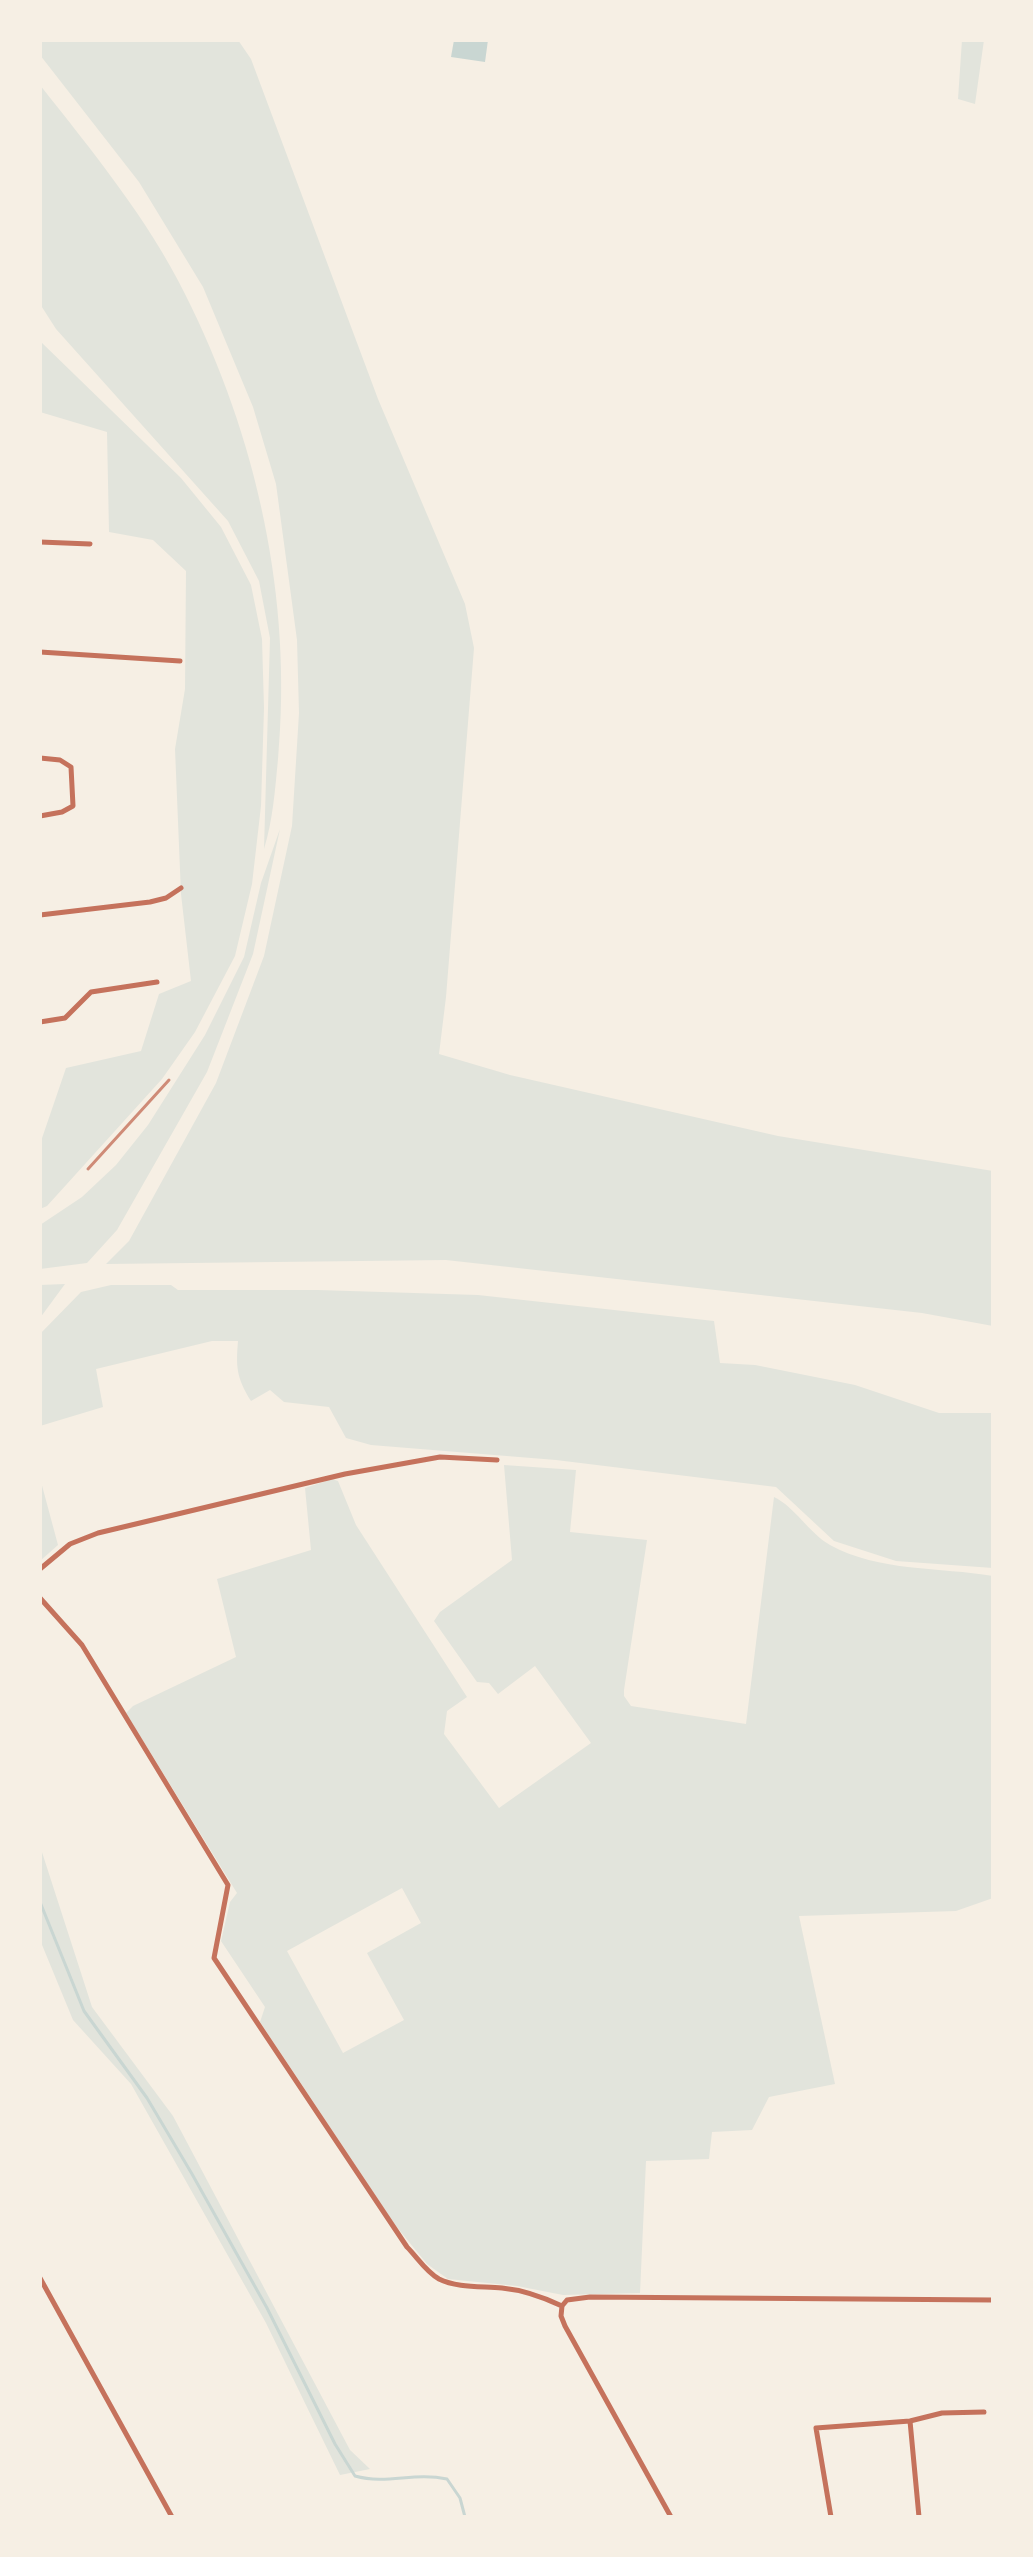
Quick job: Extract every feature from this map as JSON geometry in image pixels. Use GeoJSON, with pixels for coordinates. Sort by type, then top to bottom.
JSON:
{"type":"FeatureCollection","features":[{"type":"Feature","properties":{"kind":"street"},"geometry":{"type":"LineString","coordinates":[[40,542],[90,544]]}},
{"type":"Feature","properties":{"kind":"street"},"geometry":{"type":"LineString","coordinates":[[40,652],[180,661]]}},
{"type":"Feature","properties":{"kind":"street"},"geometry":{"type":"LineString","coordinates":[[40,758],[60,760],[69,765],[73,806],[62,812],[40,816]]}},
{"type":"Feature","properties":{"kind":"street"},"geometry":{"type":"LineString","coordinates":[[40,915],[150,902],[166,898],[181,888]]}},
{"type":"Feature","properties":{"kind":"street"},"geometry":{"type":"LineString","coordinates":[[40,1022],[65,1018],[91,992],[157,982]]}},
{"type":"Feature","properties":{"kind":"street"},"geometry":{"type":"LineString","coordinates":[[40,1569],[70,1544],[98,1533],[332,1477],[440,1457],[497,1460]]}},
{"type":"Feature","properties":{"kind":"street"},"geometry":{"type":"LineString","coordinates":[[40,1598],[82,1645],[228,1885],[214,1958],[407,2247],[442,2281],[517,2290],[542,2296],[562,2306]]}},
{"type":"Feature","properties":{"kind":"street"},"geometry":{"type":"LineString","coordinates":[[40,2278],[172,2517]]}},
{"type":"Feature","properties":{"kind":"street"},"geometry":{"type":"LineString","coordinates":[[671,2517],[565,2326],[561,2316],[562,2306],[567,2300],[590,2297],[993,2300]]}},
{"type":"Feature","properties":{"kind":"street"},"geometry":{"type":"LineString","coordinates":[[831,2517],[816,2428],[910,2421],[942,2413],[984,2412]]}},
{"type":"Feature","properties":{"kind":"street"},"geometry":{"type":"LineString","coordinates":[[910,2421],[919,2517]]}},
{"type":"Feature","properties":{"kind":"shaded area"},"geometry":{"type":"Polygon","coordinates":[[[40,40],[238,40],[251,59],[378,399],[465,604],[474,648],[439,1054],[510,1075],[778,1136],[993,1171],[993,1326],[922,1313],[446,1260],[106,1264],[129,1241],[216,1083],[264,956],[292,826],[299,713],[297,640],[276,484],[253,407],[203,287],[139,182],[40,55],[40,40]]]}},
{"type":"Feature","properties":{"kind":"shaded area"},"geometry":{"type":"Polygon","coordinates":[[[454,40],[488,40],[485,62],[451,57],[454,40]]]}},
{"type":"Feature","properties":{"kind":"shaded area"},"geometry":{"type":"Polygon","coordinates":[[[962,40],[984,40],[975,104],[958,99],[962,40]]]}},
{"type":"Feature","properties":{"kind":"shaded area"},"geometry":{"type":"Polygon","coordinates":[[[40,85],[118,186],[170,266],[210,349],[250,462],[264,520],[280,639],[278,759],[272,816],[264,849],[270,638],[259,581],[228,521],[56,329],[40,304],[40,85]]]}},
{"type":"Feature","properties":{"kind":"shaded area"},"geometry":{"type":"Polygon","coordinates":[[[40,341],[181,478],[221,527],[251,585],[262,639],[264,708],[261,806],[252,884],[235,956],[195,1032],[162,1079],[47,1206],[40,1209],[40,1144],[66,1068],[141,1051],[159,994],[191,981],[181,894],[175,749],[185,689],[186,571],[153,540],[109,532],[107,432],[40,412],[40,341]]]}},
{"type":"Feature","properties":{"kind":"shaded area"},"geometry":{"type":"Polygon","coordinates":[[[280,829],[253,954],[207,1072],[117,1230],[87,1263],[40,1269],[40,1225],[82,1197],[116,1165],[148,1125],[205,1035],[244,957],[261,883],[280,829]]]}},
{"type":"Feature","properties":{"kind":"shaded area"},"geometry":{"type":"Polygon","coordinates":[[[65,1284],[40,1318],[40,1285],[65,1284]]]}},
{"type":"Feature","properties":{"kind":"shaded area"},"geometry":{"type":"Polygon","coordinates":[[[111,1285],[171,1285],[178,1290],[478,1295],[714,1321],[720,1363],[755,1365],[855,1385],[939,1413],[993,1413],[993,1568],[896,1561],[834,1541],[776,1487],[556,1460],[371,1445],[346,1438],[329,1407],[284,1402],[270,1390],[251,1401],[238,1371],[238,1341],[212,1341],[96,1369],[103,1407],[40,1426],[40,1334],[81,1292],[111,1285]]]}},
{"type":"Feature","properties":{"kind":"shaded area"},"geometry":{"type":"Polygon","coordinates":[[[504,1465],[576,1470],[570,1532],[647,1540],[624,1696],[631,1706],[746,1724],[774,1497],[789,1507],[822,1540],[849,1554],[889,1564],[993,1576],[993,1898],[956,1911],[799,1916],[835,2084],[769,2097],[752,2130],[712,2132],[709,2159],[646,2161],[640,2293],[563,2295],[517,2286],[448,2279],[427,2264],[396,2226],[260,2022],[265,2007],[221,1941],[230,1902],[237,1893],[126,1713],[133,1706],[236,1657],[217,1579],[311,1550],[305,1488],[332,1479],[338,1481],[356,1525],[467,1697],[447,1711],[444,1734],[499,1808],[591,1743],[535,1666],[498,1694],[489,1683],[477,1682],[434,1621],[440,1612],[512,1560],[504,1465]],[[402,1888],[287,1951],[343,2053],[404,2020],[367,1953],[421,1923],[402,1888]]]}},
{"type":"Feature","properties":{"kind":"shaded area"},"geometry":{"type":"Polygon","coordinates":[[[40,1478],[58,1545],[40,1561],[40,1478]]]}},
{"type":"Feature","properties":{"kind":"shaded area"},"geometry":{"type":"Polygon","coordinates":[[[40,1846],[92,2007],[173,2116],[350,2450],[370,2469],[340,2475],[266,2323],[131,2084],[73,2020],[40,1940],[40,1846]]]}},
{"type":"Feature","properties":{"kind":"waterway"},"geometry":{"type":"LineString","coordinates":[[40,1902],[84,2011],[147,2098],[192,2174],[267,2308],[335,2444],[355,2476],[447,2479],[460,2498],[465,2517]]}},
{"type":"Feature","properties":{"kind":"railway"},"geometry":{"type":"LineString","coordinates":[[88,1169],[169,1080]]}}]}
